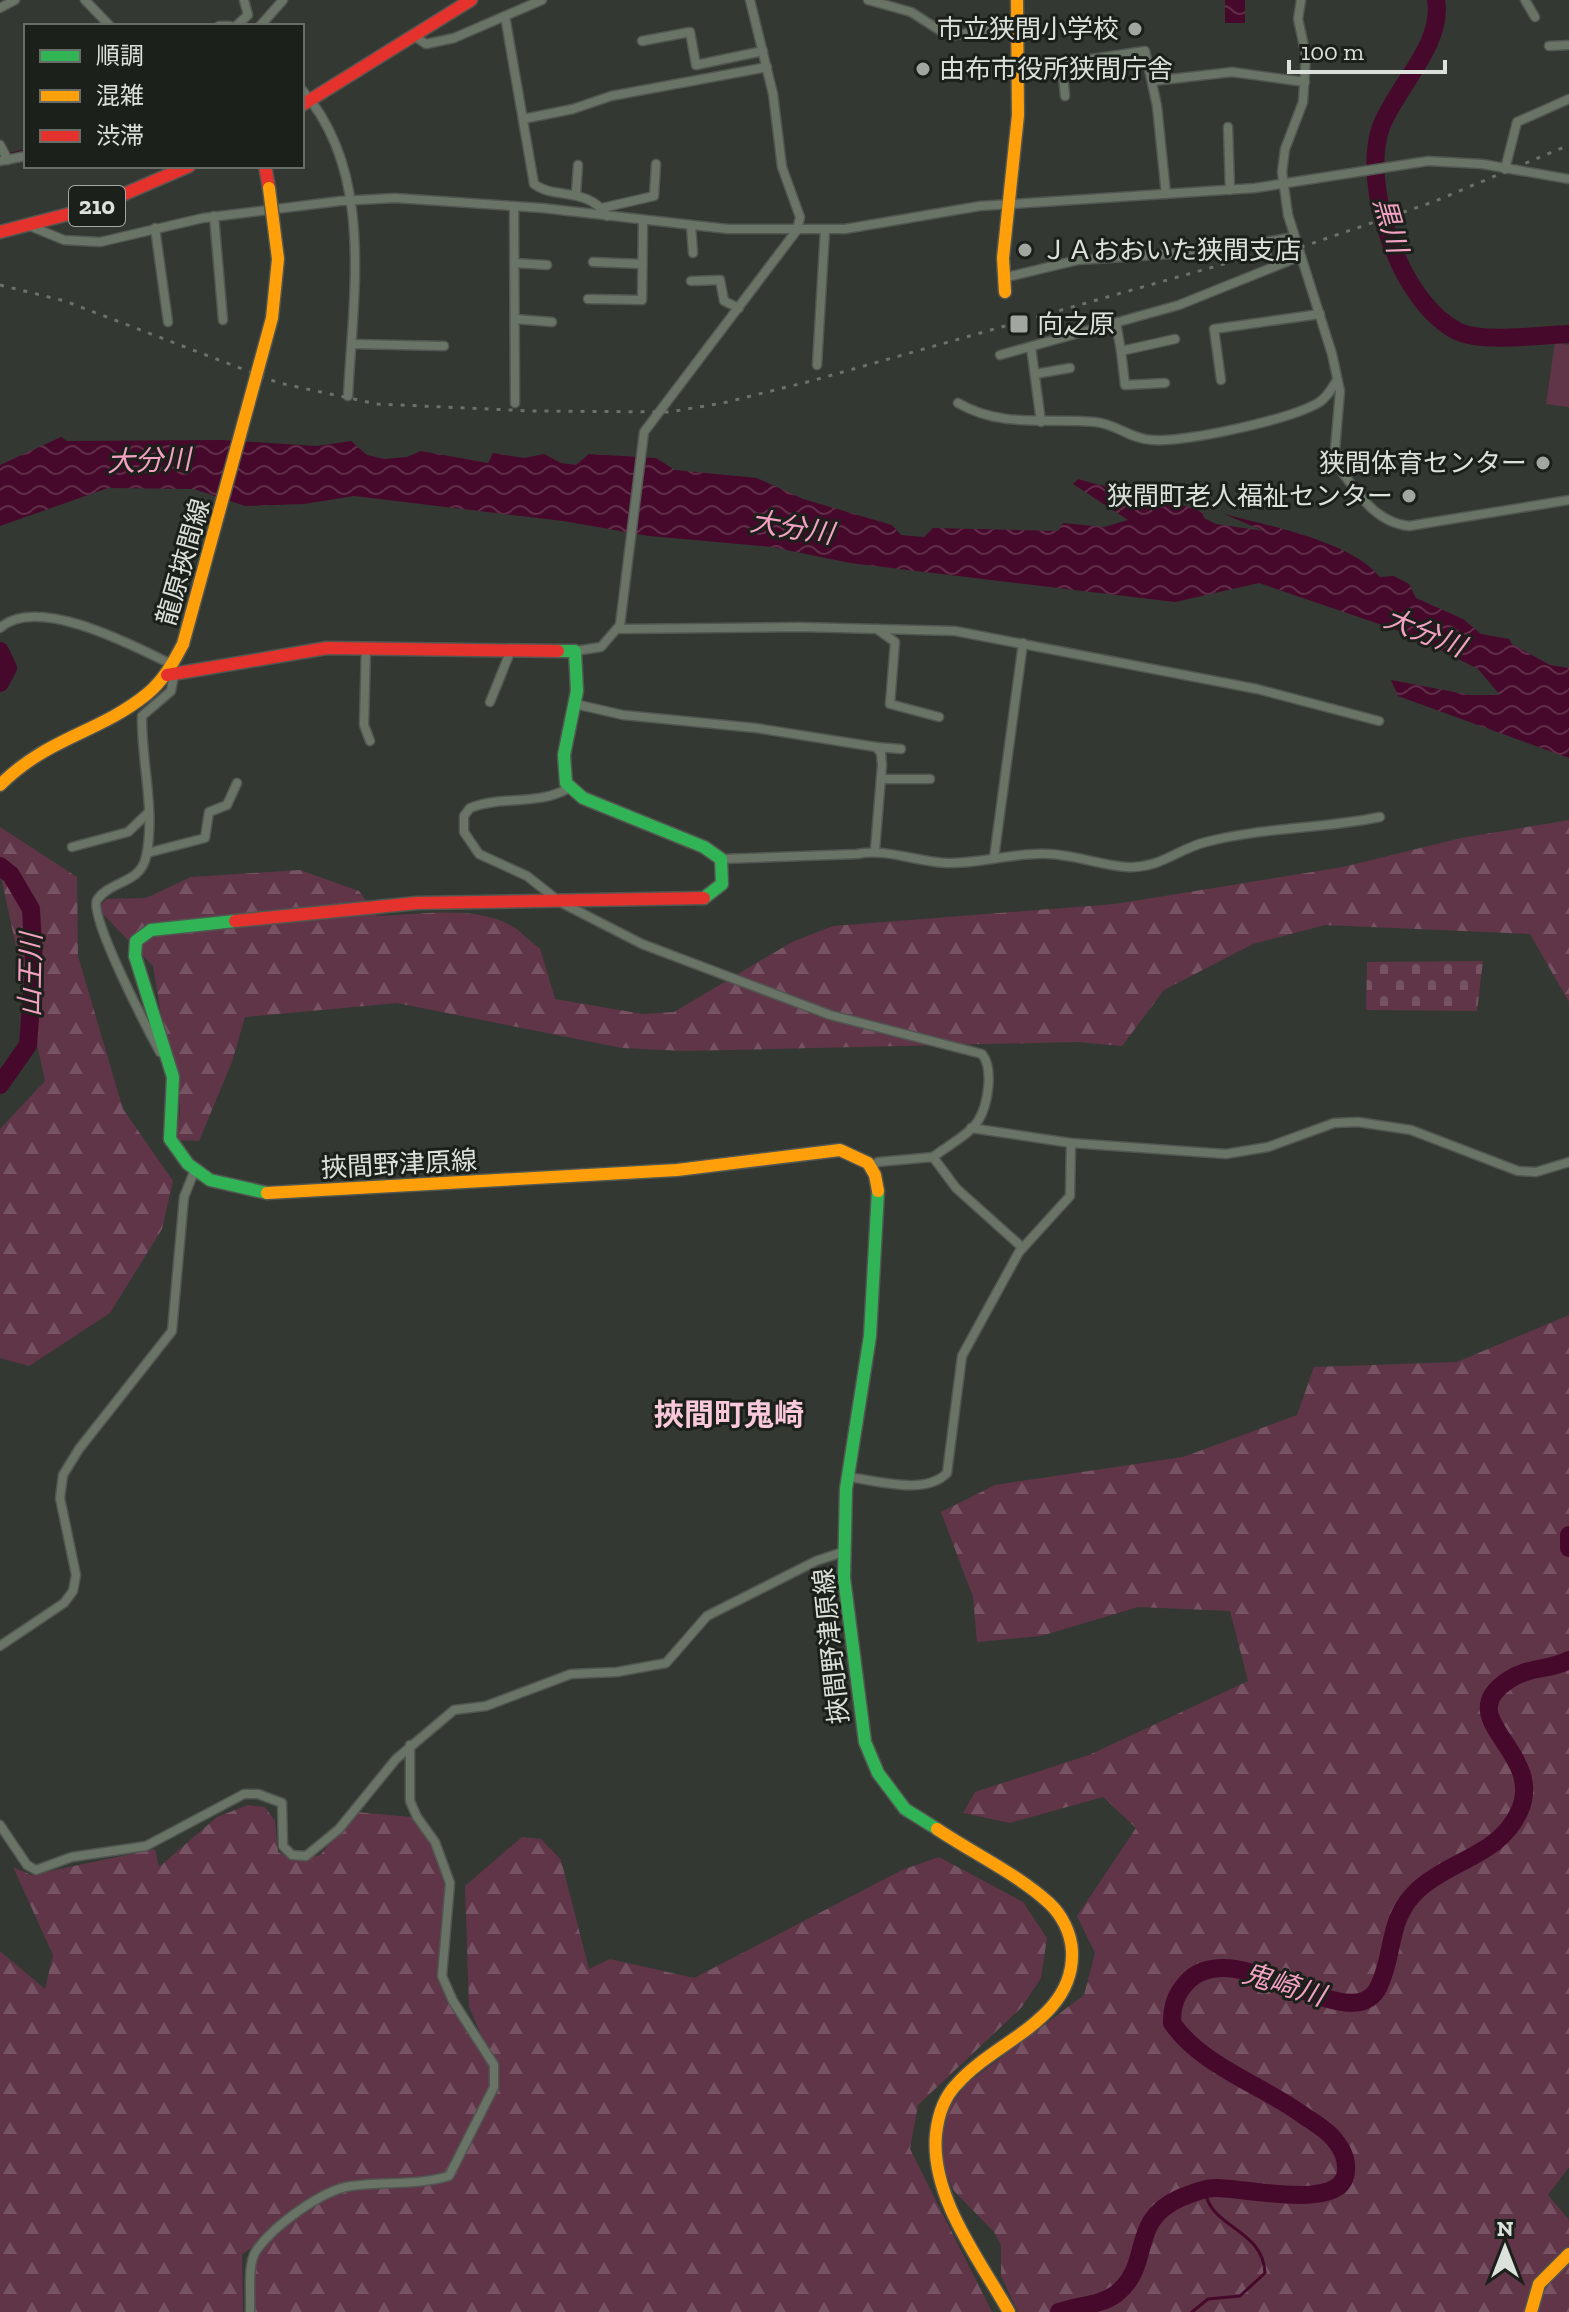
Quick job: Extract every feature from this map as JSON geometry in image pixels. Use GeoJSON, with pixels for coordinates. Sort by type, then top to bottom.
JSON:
{"type":"FeatureCollection","features":[{"type":"Feature","properties":{"kind":"main road"},"geometry":{"type":"LineString","coordinates":[[305,98],[414,36],[469,0]]}},
{"type":"Feature","properties":{"kind":"main road"},"geometry":{"type":"LineString","coordinates":[[1005,292],[1003,278],[1018,115],[1017,0]]}},
{"type":"Feature","properties":{"kind":"main road","name":"210"},"geometry":{"type":"LineString","coordinates":[[0,232],[111,201],[185,168]]}},
{"type":"Feature","properties":{"kind":"main road","name":"龍原挾間線"},"geometry":{"type":"LineString","coordinates":[[0,785],[35,751],[133,705],[154,691],[171,672],[183,644],[274,307],[278,259],[265,168]]}},
{"type":"Feature","properties":{"kind":"main road"},"geometry":{"type":"LineString","coordinates":[[171,672],[313,649],[366,647],[575,651],[575,704],[563,761],[564,779],[569,788],[583,798],[704,847],[721,859],[722,884],[703,899],[474,900],[376,906],[151,930],[136,941],[135,956],[171,1070],[174,1104],[170,1139],[194,1172]]}},
{"type":"Feature","properties":{"kind":"main road","name":"挾間野津原線"},"geometry":{"type":"LineString","coordinates":[[194,1172],[241,1189],[269,1193],[677,1170],[840,1150],[855,1154],[871,1167],[877,1177],[878,1191],[872,1321],[847,1477],[843,1552],[858,1711],[865,1742],[878,1773],[897,1801],[916,1818],[1047,1901],[1070,1935],[1070,1973],[1054,2006],[964,2076],[946,2100],[937,2128],[937,2155],[943,2185],[1009,2312]]}},
{"type":"Feature","properties":{"kind":"main road"},"geometry":{"type":"LineString","coordinates":[[1531,2312],[1539,2284],[1569,2254]]}},
{"type":"Feature","properties":{"kind":"street"},"geometry":{"type":"LineString","coordinates":[[0,8],[13,0]]}},
{"type":"Feature","properties":{"kind":"street"},"geometry":{"type":"LineString","coordinates":[[85,0],[108,24]]}},
{"type":"Feature","properties":{"kind":"street"},"geometry":{"type":"LineString","coordinates":[[238,24],[248,15],[244,0]]}},
{"type":"Feature","properties":{"kind":"street"},"geometry":{"type":"LineString","coordinates":[[262,24],[283,0]]}},
{"type":"Feature","properties":{"kind":"street"},"geometry":{"type":"LineString","coordinates":[[414,36],[426,44],[443,42],[542,0]]}},
{"type":"Feature","properties":{"kind":"street"},"geometry":{"type":"LineString","coordinates":[[575,651],[601,647],[617,629],[623,613],[644,432],[797,230],[800,217],[782,167],[767,67],[750,0]]}},
{"type":"Feature","properties":{"kind":"street"},"geometry":{"type":"LineString","coordinates":[[868,0],[911,12],[944,33],[955,35],[1015,27]]}},
{"type":"Feature","properties":{"kind":"street"},"geometry":{"type":"LineString","coordinates":[[1301,0],[1298,19],[1306,49],[1305,82],[1299,118],[1284,153],[1283,185],[1294,237],[1320,314],[1337,379],[1340,413],[1334,435],[1334,461],[1379,518],[1391,524],[1409,526],[1569,500]]}},
{"type":"Feature","properties":{"kind":"street"},"geometry":{"type":"LineString","coordinates":[[1525,0],[1535,17]]}},
{"type":"Feature","properties":{"kind":"street"},"geometry":{"type":"LineString","coordinates":[[505,16],[535,185],[576,194],[604,212]]}},
{"type":"Feature","properties":{"kind":"street"},"geometry":{"type":"LineString","coordinates":[[642,41],[690,32],[696,65],[763,51]]}},
{"type":"Feature","properties":{"kind":"street"},"geometry":{"type":"LineString","coordinates":[[1549,46],[1569,45]]}},
{"type":"Feature","properties":{"kind":"street"},"geometry":{"type":"LineString","coordinates":[[1017,70],[1143,50],[1153,81],[1166,194]]}},
{"type":"Feature","properties":{"kind":"street"},"geometry":{"type":"LineString","coordinates":[[1062,63],[1065,96]]}},
{"type":"Feature","properties":{"kind":"street"},"geometry":{"type":"LineString","coordinates":[[523,119],[573,109],[611,96],[767,67]]}},
{"type":"Feature","properties":{"kind":"street"},"geometry":{"type":"LineString","coordinates":[[1153,81],[1232,72],[1305,82]]}},
{"type":"Feature","properties":{"kind":"street"},"geometry":{"type":"LineString","coordinates":[[305,98],[341,152],[350,200],[354,239],[348,396]]}},
{"type":"Feature","properties":{"kind":"street"},"geometry":{"type":"LineString","coordinates":[[1505,169],[1517,122],[1569,99]]}},
{"type":"Feature","properties":{"kind":"street"},"geometry":{"type":"LineString","coordinates":[[1228,127],[1230,190]]}},
{"type":"Feature","properties":{"kind":"street"},"geometry":{"type":"LineString","coordinates":[[0,145],[4,160],[24,156]]}},
{"type":"Feature","properties":{"kind":"street"},"geometry":{"type":"LineString","coordinates":[[30,226],[50,237],[81,243],[104,242],[214,216],[350,200],[395,198],[604,212],[691,226],[825,230],[861,228],[970,207],[1283,185],[1428,161],[1569,179]]}},
{"type":"Feature","properties":{"kind":"street"},"geometry":{"type":"LineString","coordinates":[[604,212],[654,196],[656,164]]}},
{"type":"Feature","properties":{"kind":"street"},"geometry":{"type":"LineString","coordinates":[[576,194],[578,165]]}},
{"type":"Feature","properties":{"kind":"street"},"geometry":{"type":"LineString","coordinates":[[514,206],[515,403]]}},
{"type":"Feature","properties":{"kind":"street"},"geometry":{"type":"LineString","coordinates":[[214,216],[223,320]]}},
{"type":"Feature","properties":{"kind":"street"},"geometry":{"type":"LineString","coordinates":[[588,299],[642,300],[643,220]]}},
{"type":"Feature","properties":{"kind":"street"},"geometry":{"type":"LineString","coordinates":[[691,226],[693,253]]}},
{"type":"Feature","properties":{"kind":"street"},"geometry":{"type":"LineString","coordinates":[[155,228],[168,322]]}},
{"type":"Feature","properties":{"kind":"street"},"geometry":{"type":"LineString","coordinates":[[817,365],[825,230]]}},
{"type":"Feature","properties":{"kind":"street"},"geometry":{"type":"LineString","coordinates":[[1003,278],[1078,260],[1214,251],[1294,237]]}},
{"type":"Feature","properties":{"kind":"street"},"geometry":{"type":"LineString","coordinates":[[1000,355],[1179,305],[1301,256]]}},
{"type":"Feature","properties":{"kind":"street"},"geometry":{"type":"LineString","coordinates":[[593,262],[642,264]]}},
{"type":"Feature","properties":{"kind":"street"},"geometry":{"type":"LineString","coordinates":[[515,263],[547,265]]}},
{"type":"Feature","properties":{"kind":"street"},"geometry":{"type":"LineString","coordinates":[[691,281],[720,280],[724,301],[739,308]]}},
{"type":"Feature","properties":{"kind":"street"},"geometry":{"type":"LineString","coordinates":[[1221,380],[1214,329],[1320,314]]}},
{"type":"Feature","properties":{"kind":"street"},"geometry":{"type":"LineString","coordinates":[[515,319],[552,322]]}},
{"type":"Feature","properties":{"kind":"street"},"geometry":{"type":"LineString","coordinates":[[1116,323],[1125,385],[1165,383]]}},
{"type":"Feature","properties":{"kind":"street"},"geometry":{"type":"LineString","coordinates":[[1121,351],[1175,339]]}},
{"type":"Feature","properties":{"kind":"street"},"geometry":{"type":"LineString","coordinates":[[352,344],[444,346]]}},
{"type":"Feature","properties":{"kind":"street"},"geometry":{"type":"LineString","coordinates":[[1031,347],[1041,422]]}},
{"type":"Feature","properties":{"kind":"street"},"geometry":{"type":"LineString","coordinates":[[1035,374],[1070,368]]}},
{"type":"Feature","properties":{"kind":"street"},"geometry":{"type":"LineString","coordinates":[[958,403],[987,416],[1041,422],[1112,424],[1132,437],[1154,440],[1199,436],[1320,402],[1337,379]]}},
{"type":"Feature","properties":{"kind":"street"},"geometry":{"type":"LineString","coordinates":[[2,626],[21,616],[55,618],[98,632],[171,672],[171,691],[142,716],[148,813],[147,853],[138,875],[99,899],[96,914],[171,1070]]}},
{"type":"Feature","properties":{"kind":"street"},"geometry":{"type":"LineString","coordinates":[[617,629],[955,631],[1257,689],[1379,721]]}},
{"type":"Feature","properties":{"kind":"street"},"geometry":{"type":"LineString","coordinates":[[877,629],[895,642],[890,704],[939,717]]}},
{"type":"Feature","properties":{"kind":"street"},"geometry":{"type":"LineString","coordinates":[[994,858],[1023,643]]}},
{"type":"Feature","properties":{"kind":"street"},"geometry":{"type":"LineString","coordinates":[[366,647],[364,725],[370,741]]}},
{"type":"Feature","properties":{"kind":"street"},"geometry":{"type":"LineString","coordinates":[[490,702],[511,650]]}},
{"type":"Feature","properties":{"kind":"street"},"geometry":{"type":"LineString","coordinates":[[575,704],[623,715],[756,728],[901,749]]}},
{"type":"Feature","properties":{"kind":"street"},"geometry":{"type":"LineString","coordinates":[[875,850],[881,779],[881,753],[876,747]]}},
{"type":"Feature","properties":{"kind":"street"},"geometry":{"type":"LineString","coordinates":[[881,779],[930,779]]}},
{"type":"Feature","properties":{"kind":"street"},"geometry":{"type":"LineString","coordinates":[[147,853],[205,838],[209,812],[227,805],[237,783]]}},
{"type":"Feature","properties":{"kind":"street"},"geometry":{"type":"LineString","coordinates":[[569,788],[540,799],[485,802],[466,811],[463,822],[465,836],[474,850],[531,878],[560,902],[642,944],[830,1015],[970,1048],[987,1060],[984,1105],[971,1128],[933,1157],[878,1162],[871,1167]]}},
{"type":"Feature","properties":{"kind":"street"},"geometry":{"type":"LineString","coordinates":[[72,847],[128,832],[148,813]]}},
{"type":"Feature","properties":{"kind":"street"},"geometry":{"type":"LineString","coordinates":[[721,859],[843,855],[875,850],[909,860],[946,863],[974,863],[1011,854],[1049,854],[1129,867],[1167,861],[1202,843],[1270,829],[1343,825],[1380,817]]}},
{"type":"Feature","properties":{"kind":"street"},"geometry":{"type":"LineString","coordinates":[[971,1128],[1071,1143],[1226,1154],[1268,1147],[1319,1127],[1347,1122],[1411,1130],[1518,1171],[1536,1172],[1569,1162]]}},
{"type":"Feature","properties":{"kind":"street"},"geometry":{"type":"LineString","coordinates":[[847,1477],[921,1485],[936,1482],[947,1473],[962,1356],[1023,1248],[1070,1196],[1071,1143]]}},
{"type":"Feature","properties":{"kind":"street"},"geometry":{"type":"LineString","coordinates":[[933,1157],[956,1188],[1023,1248]]}},
{"type":"Feature","properties":{"kind":"street"},"geometry":{"type":"LineString","coordinates":[[0,1646],[64,1603],[73,1591],[75,1570],[60,1498],[63,1475],[79,1449],[172,1331],[184,1197],[194,1172]]}},
{"type":"Feature","properties":{"kind":"street"},"geometry":{"type":"LineString","coordinates":[[0,1825],[27,1865],[36,1870],[72,1857],[146,1846],[221,1810],[244,1794],[258,1794],[266,1800],[282,1803],[283,1846],[292,1855],[303,1857],[339,1829],[384,1772],[410,1745],[454,1710],[486,1706],[571,1674],[617,1672],[666,1663],[707,1616],[816,1561],[843,1552]]}},
{"type":"Feature","properties":{"kind":"street"},"geometry":{"type":"LineString","coordinates":[[250,2312],[256,2251],[286,2222],[315,2199],[343,2188],[424,2184],[449,2176],[494,2087],[494,2065],[453,2001],[442,1976],[450,1883],[435,1842],[410,1801],[410,1745]]}},
{"type":"Feature","properties":{"kind":"green space"},"geometry":{"type":"Polygon","coordinates":[[[1555,342],[1569,345],[1569,407],[1546,404],[1555,342]]]}},
{"type":"Feature","properties":{"kind":"green space"},"geometry":{"type":"Polygon","coordinates":[[[1569,820],[1569,1002],[1530,934],[1325,925],[1253,944],[1164,990],[1122,1046],[1077,1042],[684,1051],[622,1048],[397,1003],[245,1017],[232,1062],[199,1141],[175,1140],[180,1113],[179,1091],[167,1049],[153,966],[98,909],[106,899],[146,898],[191,877],[300,870],[359,891],[377,916],[462,913],[510,925],[540,948],[555,999],[643,1014],[674,1012],[792,942],[833,926],[1115,904],[1343,867],[1461,838],[1569,820]]]}},
{"type":"Feature","properties":{"kind":"green space"},"geometry":{"type":"Polygon","coordinates":[[[0,827],[77,877],[78,956],[123,1109],[173,1181],[162,1229],[110,1313],[29,1366],[0,1358],[0,1129],[45,1081],[0,872],[0,827]]]}},
{"type":"Feature","properties":{"kind":"green space"},"geometry":{"type":"Polygon","coordinates":[[[1483,961],[1477,1011],[1366,1010],[1367,962],[1483,961]]]}},
{"type":"Feature","properties":{"kind":"green space"},"geometry":{"type":"Polygon","coordinates":[[[1569,1315],[1569,2167],[1548,2195],[1569,2220],[1569,2312],[1018,2312],[1001,2276],[1001,2245],[994,2232],[954,2191],[941,2164],[941,2137],[949,2108],[966,2084],[1084,1995],[1095,1953],[1077,1916],[1136,1828],[1103,1797],[1010,1823],[963,1813],[975,1792],[1089,1755],[1248,1681],[1230,1611],[1138,1607],[1041,1636],[977,1642],[973,1597],[941,1512],[995,1485],[1183,1457],[1297,1415],[1314,1367],[1457,1362],[1569,1315]]]}},
{"type":"Feature","properties":{"kind":"green space"},"geometry":{"type":"Polygon","coordinates":[[[248,1805],[265,1807],[275,1821],[278,1852],[297,1861],[320,1855],[357,1812],[411,1817],[445,1865],[442,1965],[453,2001],[483,2043],[490,2071],[494,2065],[469,2007],[465,1886],[522,1837],[541,1839],[561,1860],[589,1969],[610,1959],[694,1978],[902,1870],[939,1857],[1023,1902],[1047,1938],[1041,1978],[1021,2008],[918,2105],[910,2149],[992,2312],[247,2312],[256,2251],[273,2234],[242,2254],[243,2312],[0,2312],[0,1951],[45,1989],[53,1955],[13,1867],[31,1875],[155,1849],[159,1867],[217,1817],[248,1805]]]}},
{"type":"Feature","properties":{"kind":"water"},"geometry":{"type":"Polygon","coordinates":[[[1225,0],[1245,0],[1245,23],[1225,23],[1225,0]]]}},
{"type":"Feature","properties":{"kind":"water","name":"大分川"},"geometry":{"type":"Polygon","coordinates":[[[61,437],[67,441],[221,440],[317,446],[351,441],[367,455],[384,459],[407,457],[421,451],[488,463],[493,453],[524,458],[544,454],[561,463],[576,465],[589,454],[656,458],[675,470],[757,478],[803,499],[892,525],[901,535],[924,537],[933,528],[1058,531],[1063,523],[1104,527],[1128,520],[1073,484],[1078,479],[1187,507],[1202,512],[1204,518],[1216,524],[1264,531],[1224,514],[1329,544],[1367,564],[1380,577],[1394,576],[1409,584],[1416,598],[1463,619],[1481,634],[1509,639],[1512,644],[1550,665],[1569,668],[1569,758],[1398,696],[1391,680],[1470,695],[1500,695],[1478,669],[1411,635],[1259,583],[1175,602],[850,563],[772,547],[649,536],[563,521],[354,496],[304,504],[245,506],[194,489],[108,488],[0,526],[0,465],[61,437]]]}},
{"type":"Feature","properties":{"kind":"waterway","name":"黒川"},"geometry":{"type":"LineString","coordinates":[[1436,0],[1437,16],[1433,33],[1388,112],[1376,152],[1376,180],[1390,242],[1419,297],[1438,318],[1459,332],[1498,338],[1569,334]]}},
{"type":"Feature","properties":{"kind":"waterway"},"geometry":{"type":"LineString","coordinates":[[256,24],[268,12]]}},
{"type":"Feature","properties":{"kind":"waterway"},"geometry":{"type":"LineString","coordinates":[[0,156],[24,151]]}},
{"type":"Feature","properties":{"kind":"waterway","name":"山王川"},"geometry":{"type":"LineString","coordinates":[[0,651],[8,668],[0,683]]}},
{"type":"Feature","properties":{"kind":"waterway","name":"山王川"},"geometry":{"type":"LineString","coordinates":[[0,866],[11,875],[31,909],[34,965],[28,1045],[0,1085]]}},
{"type":"Feature","properties":{"kind":"waterway","name":"鬼崎川"},"geometry":{"type":"LineString","coordinates":[[1569,1535],[1569,1548]]}},
{"type":"Feature","properties":{"kind":"waterway","name":"鬼崎川"},"geometry":{"type":"LineString","coordinates":[[1059,2312],[1103,2301],[1116,2294],[1135,2270],[1146,2231],[1153,2219],[1180,2198],[1215,2188],[1311,2195],[1329,2191],[1341,2184],[1346,2162],[1334,2139],[1300,2113],[1198,2051],[1172,2023],[1176,2000],[1189,1980],[1210,1969],[1236,1969],[1345,2002],[1365,2000],[1379,1986],[1397,1923],[1409,1899],[1433,1878],[1500,1838],[1519,1812],[1524,1791],[1521,1772],[1493,1724],[1489,1709],[1492,1695],[1516,1676],[1569,1660]]}},
{"type":"Feature","properties":{"kind":"waterway"},"geometry":{"type":"LineString","coordinates":[[1192,2312],[1208,2299],[1240,2296],[1265,2273],[1255,2246],[1216,2213],[1205,2190]]}},
{"type":"Feature","properties":{"kind":"railway"},"geometry":{"type":"LineString","coordinates":[[1278,255],[1433,202],[1569,145]]}},
{"type":"Feature","properties":{"kind":"railway"},"geometry":{"type":"LineString","coordinates":[[0,285],[65,301],[279,383],[377,404],[532,411],[669,412],[723,403],[811,381],[1252,256],[1286,253]]}},
{"type":"Feature","properties":{"kind":"traffic: fast"},"geometry":{"type":"LineString","coordinates":[[558,651],[575,651],[577,691],[564,755],[566,783],[583,798],[704,847],[721,859],[722,884],[704,898]]}},
{"type":"Feature","properties":{"kind":"traffic: fast"},"geometry":{"type":"LineString","coordinates":[[235,921],[151,930],[136,941],[135,956],[173,1077],[170,1139],[188,1164],[210,1180],[267,1193]]}},
{"type":"Feature","properties":{"kind":"traffic: fast"},"geometry":{"type":"LineString","coordinates":[[878,1191],[870,1336],[846,1489],[844,1578],[865,1742],[878,1773],[905,1809],[937,1829]]}},
{"type":"Feature","properties":{"kind":"traffic: slow"},"geometry":{"type":"LineString","coordinates":[[1005,292],[1003,258],[1018,115],[1017,0]]}},
{"type":"Feature","properties":{"kind":"traffic: slow"},"geometry":{"type":"LineString","coordinates":[[183,644],[272,318],[278,259],[269,188]]}},
{"type":"Feature","properties":{"kind":"traffic: slow"},"geometry":{"type":"LineString","coordinates":[[0,785],[36,756],[111,718],[147,694],[163,677],[183,644]]}},
{"type":"Feature","properties":{"kind":"traffic: slow"},"geometry":{"type":"LineString","coordinates":[[267,1193],[677,1170],[840,1150],[868,1163],[875,1175],[878,1191]]}},
{"type":"Feature","properties":{"kind":"traffic: slow"},"geometry":{"type":"LineString","coordinates":[[937,1829],[1009,1873],[1049,1903],[1065,1925],[1071,1944],[1069,1975],[1060,1995],[1030,2027],[973,2069],[952,2089],[937,2127],[936,2158],[949,2204],[959,2227],[1009,2312]]}},
{"type":"Feature","properties":{"kind":"traffic: slow"},"geometry":{"type":"LineString","coordinates":[[1531,2312],[1539,2284],[1569,2254]]}},
{"type":"Feature","properties":{"kind":"traffic: jam"},"geometry":{"type":"LineString","coordinates":[[304,104],[471,0]]}},
{"type":"Feature","properties":{"kind":"traffic: jam"},"geometry":{"type":"LineString","coordinates":[[0,232],[92,208],[184,168]]}},
{"type":"Feature","properties":{"kind":"traffic: jam"},"geometry":{"type":"LineString","coordinates":[[265,168],[269,188]]}},
{"type":"Feature","properties":{"kind":"traffic: jam"},"geometry":{"type":"LineString","coordinates":[[167,675],[327,648],[558,651]]}},
{"type":"Feature","properties":{"kind":"traffic: jam"},"geometry":{"type":"LineString","coordinates":[[235,921],[417,903],[704,898]]}},
{"type":"Feature","properties":{"kind":"place","name":"市立狭間小学校"},"geometry":{"type":"Point","coordinates":[1135,29]}},
{"type":"Feature","properties":{"kind":"place","name":"由布市役所狭間庁舎"},"geometry":{"type":"Point","coordinates":[923,69]}},
{"type":"Feature","properties":{"kind":"place","name":"ＪＡおおいた狭間支店"},"geometry":{"type":"Point","coordinates":[1025,250]}},
{"type":"Feature","properties":{"kind":"place","name":"向之原"},"geometry":{"type":"Point","coordinates":[1019,324]}},
{"type":"Feature","properties":{"kind":"place","name":"狭間体育センター"},"geometry":{"type":"Point","coordinates":[1543,463]}},
{"type":"Feature","properties":{"kind":"place","name":"狭間町老人福祉センター"},"geometry":{"type":"Point","coordinates":[1409,496]}},
{"type":"Feature","properties":{"kind":"district","name":"挾間町鬼崎"},"geometry":{"type":"Point","coordinates":[729,1415]}}]}
